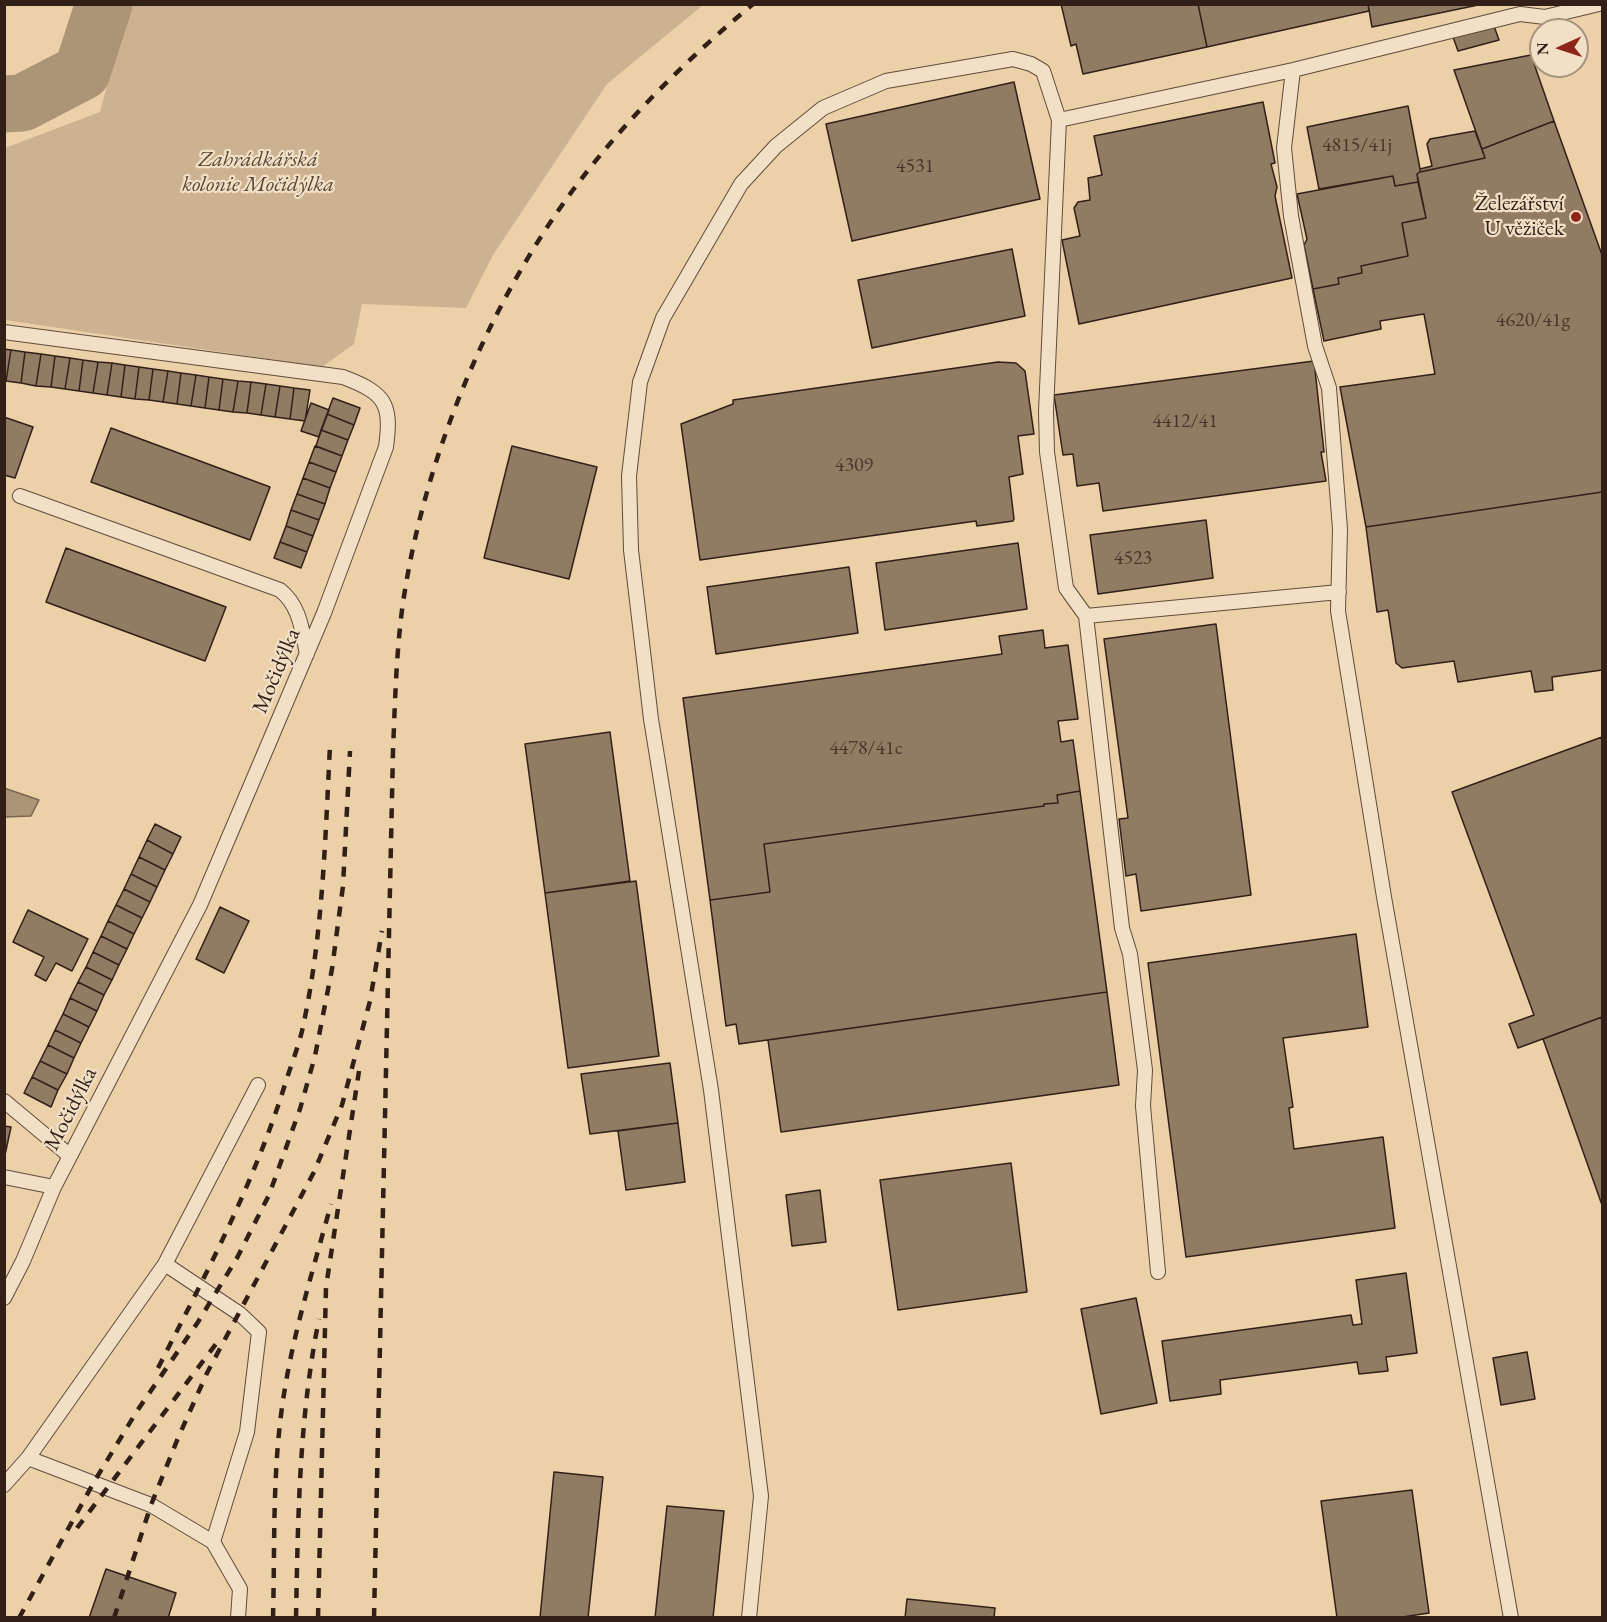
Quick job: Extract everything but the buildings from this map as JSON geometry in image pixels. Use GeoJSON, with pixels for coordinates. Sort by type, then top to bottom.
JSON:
{"type":"FeatureCollection","features":[{"type":"Feature","properties":{"kind":"lane"},"geometry":{"type":"LineString","coordinates":[[1059,120],[1293,70],[1520,14],[1545,17],[1599,4]]}},
{"type":"Feature","properties":{"kind":"lane"},"geometry":{"type":"LineString","coordinates":[[749,1617],[761,1496],[711,1090],[651,719],[631,550],[629,476],[640,382],[663,318],[741,184],[776,146],[823,108],[886,81],[1014,59],[1031,64],[1043,71],[1059,120],[1046,411],[1047,452],[1066,588],[1086,616],[1122,928],[1130,954],[1145,1070],[1143,1106],[1158,1272]]}},
{"type":"Feature","properties":{"kind":"lane"},"geometry":{"type":"LineString","coordinates":[[1293,70],[1284,148],[1291,216],[1315,346],[1329,388],[1340,529],[1338,611],[1384,897],[1511,1617]]}},
{"type":"Feature","properties":{"kind":"lane","name":"Močidýlka"},"geometry":{"type":"LineString","coordinates":[[4,332],[343,377],[362,384],[378,396],[387,408],[389,423],[386,447],[307,654],[200,905],[54,1187],[23,1261],[4,1298]]}},
{"type":"Feature","properties":{"kind":"lane"},"geometry":{"type":"LineString","coordinates":[[20,496],[280,590],[293,602],[307,654]]}},
{"type":"Feature","properties":{"kind":"lane"},"geometry":{"type":"LineString","coordinates":[[1086,616],[1339,592]]}},
{"type":"Feature","properties":{"kind":"lane"},"geometry":{"type":"LineString","coordinates":[[4,1485],[28,1458],[165,1264],[258,1085]]}},
{"type":"Feature","properties":{"kind":"lane"},"geometry":{"type":"LineString","coordinates":[[4,1101],[70,1156]]}},
{"type":"Feature","properties":{"kind":"lane"},"geometry":{"type":"LineString","coordinates":[[4,1177],[54,1187]]}},
{"type":"Feature","properties":{"kind":"lane"},"geometry":{"type":"LineString","coordinates":[[165,1264],[240,1314],[259,1332],[247,1432],[213,1542]]}},
{"type":"Feature","properties":{"kind":"lane"},"geometry":{"type":"LineString","coordinates":[[28,1458],[151,1505],[213,1542],[240,1589],[238,1617]]}},
{"type":"Feature","properties":{"kind":"green space","name":"Zahrádkářská kolonie Močidýlka"},"geometry":{"type":"Polygon","coordinates":[[[128,4],[703,5],[607,84],[493,255],[466,308],[362,304],[354,344],[322,367],[5,320],[5,148],[100,112],[128,4]]]}},
{"type":"Feature","properties":{"kind":"shaded area"},"geometry":{"type":"Polygon","coordinates":[[[4,788],[39,800],[31,816],[5,817],[4,788]]]}},
{"type":"Feature","properties":{"kind":"waterway"},"geometry":{"type":"LineString","coordinates":[[4,104],[22,103],[82,72],[104,4]]}},
{"type":"Feature","properties":{"kind":"railway"},"geometry":{"type":"LineString","coordinates":[[374,1618],[396,680],[402,610],[425,499],[462,390],[512,285],[541,236],[593,164],[635,115],[704,46],[753,4]]}},
{"type":"Feature","properties":{"kind":"railway"},"geometry":{"type":"LineString","coordinates":[[158,1368],[212,1262],[261,1153],[300,1037],[309,996],[319,925],[330,746]]}},
{"type":"Feature","properties":{"kind":"railway"},"geometry":{"type":"LineString","coordinates":[[19,1618],[94,1482],[137,1411],[198,1322],[237,1258],[269,1195],[300,1109],[315,1056],[332,969],[343,886],[350,751]]}},
{"type":"Feature","properties":{"kind":"railway"},"geometry":{"type":"LineString","coordinates":[[114,1618],[151,1505],[178,1438],[207,1373],[314,1172],[342,1105],[370,1001],[382,931]]}},
{"type":"Feature","properties":{"kind":"railway"},"geometry":{"type":"LineString","coordinates":[[318,1618],[326,1287],[359,1071]]}},
{"type":"Feature","properties":{"kind":"railway"},"geometry":{"type":"LineString","coordinates":[[273,1618],[274,1534],[280,1422],[288,1370],[299,1322],[331,1204]]}},
{"type":"Feature","properties":{"kind":"railway"},"geometry":{"type":"LineString","coordinates":[[296,1618],[303,1430],[319,1319]]}},
{"type":"Feature","properties":{"kind":"railway"},"geometry":{"type":"LineString","coordinates":[[77,1528],[216,1344]]}},
{"type":"Feature","properties":{"kind":"place","name":"Železářství U věžiček"},"geometry":{"type":"Point","coordinates":[1576,217]}}]}
